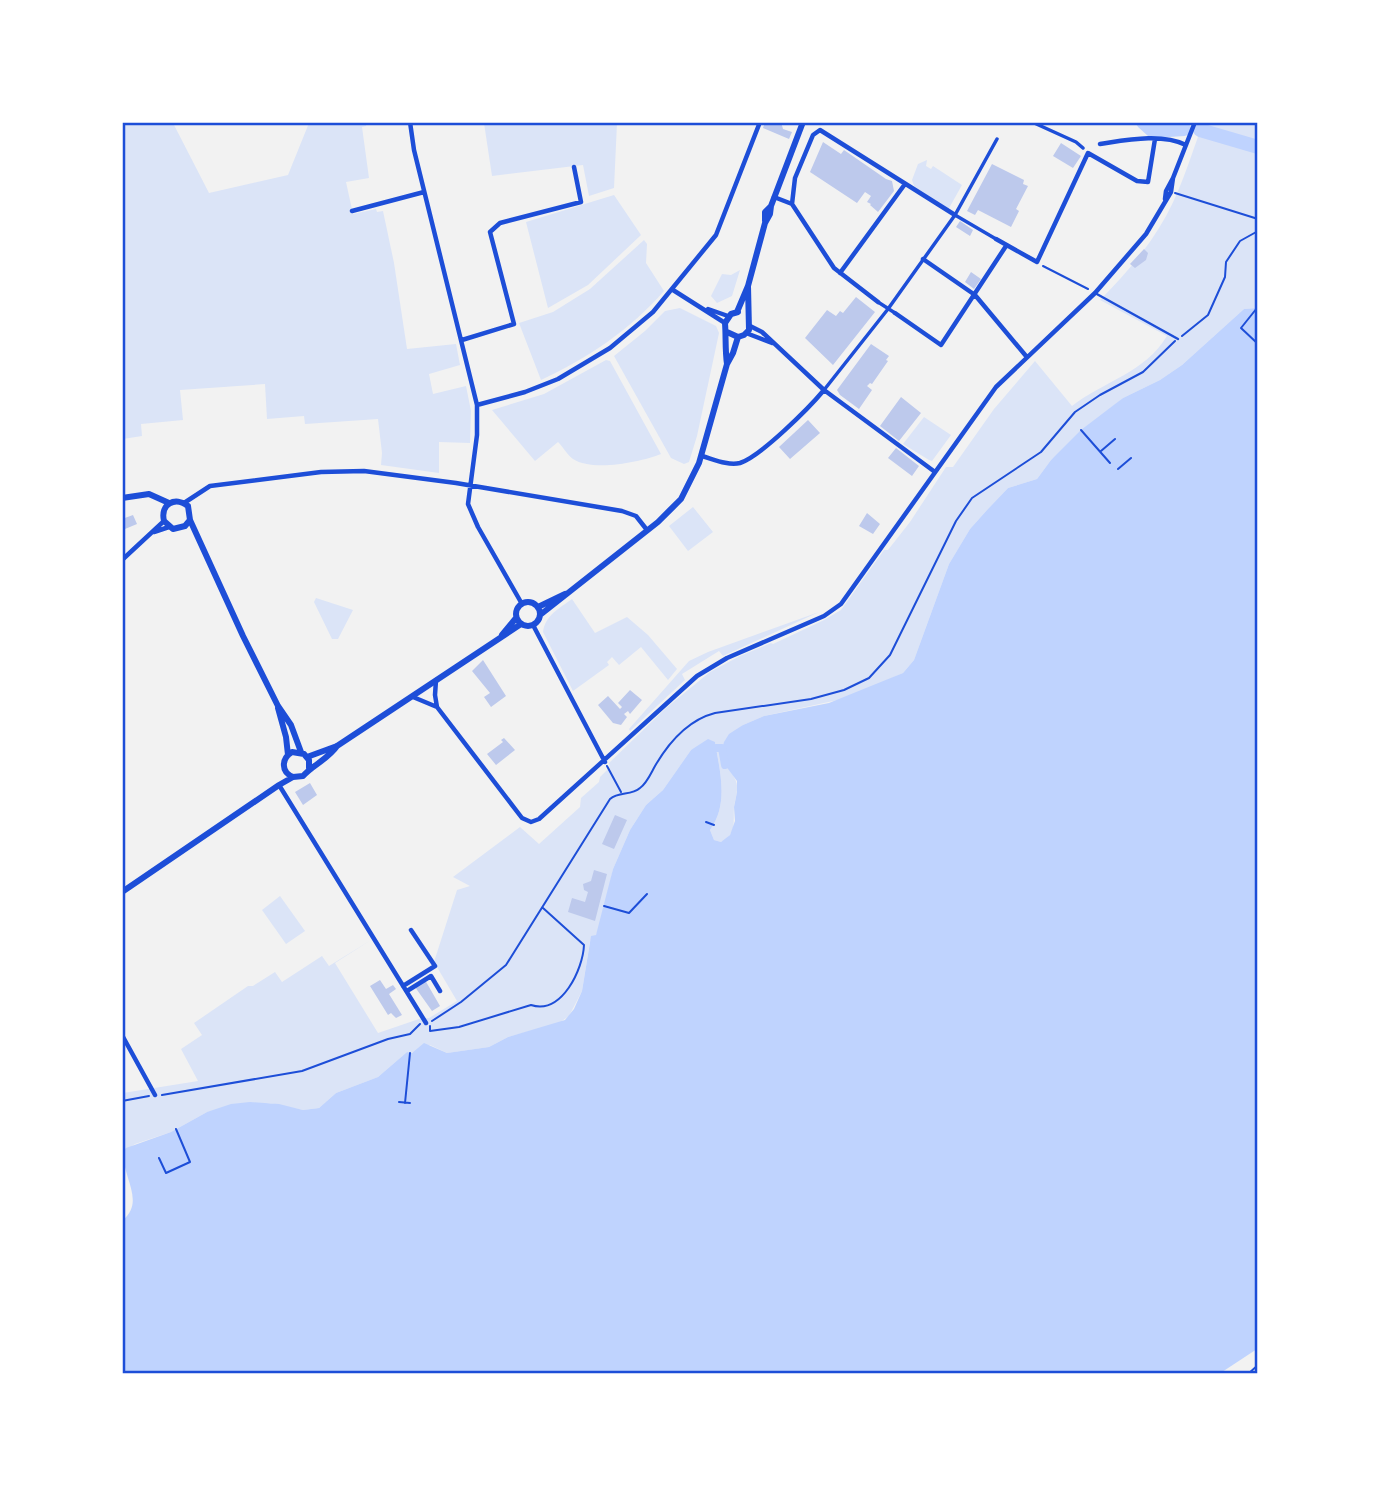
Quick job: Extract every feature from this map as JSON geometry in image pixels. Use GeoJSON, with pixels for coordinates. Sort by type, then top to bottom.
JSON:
{"type":"FeatureCollection","features":[{"type":"Feature","properties":{"kind":"street"},"geometry":{"type":"LineString","coordinates":[[410,122],[424,192],[477,405],[477,435],[468,505],[522,604]]}},
{"type":"Feature","properties":{"kind":"street"},"geometry":{"type":"LineString","coordinates":[[477,405],[535,389],[575,369],[630,334],[673,290],[716,235],[760,122]]}},
{"type":"Feature","properties":{"kind":"street"},"geometry":{"type":"LineString","coordinates":[[727,319],[737,312],[748,285],[765,223],[803,122]]}},
{"type":"Feature","properties":{"kind":"street"},"geometry":{"type":"LineString","coordinates":[[1032,122],[1076,142],[1083,148]]}},
{"type":"Feature","properties":{"kind":"street"},"geometry":{"type":"LineString","coordinates":[[437,678],[435,695],[438,707],[516,810],[528,821],[537,820],[605,762],[663,704],[697,676],[727,658],[824,616],[841,604],[996,387],[1095,293],[1146,234],[1165,203],[1166,191],[1195,123]]}},
{"type":"Feature","properties":{"kind":"street"},"geometry":{"type":"LineString","coordinates":[[792,204],[795,178],[817,130],[1006,246],[1037,262],[1088,153],[1138,181],[1148,182],[1155,139]]}},
{"type":"Feature","properties":{"kind":"street"},"geometry":{"type":"LineString","coordinates":[[702,456],[730,463],[744,461],[790,425],[824,390],[888,309],[955,215],[997,139]]}},
{"type":"Feature","properties":{"kind":"street"},"geometry":{"type":"LineString","coordinates":[[1100,145],[1135,139],[1155,139],[1175,140],[1186,145]]}},
{"type":"Feature","properties":{"kind":"street"},"geometry":{"type":"LineString","coordinates":[[462,340],[514,324],[490,232],[500,223],[581,202],[574,167]]}},
{"type":"Feature","properties":{"kind":"street"},"geometry":{"type":"LineString","coordinates":[[839,273],[905,184]]}},
{"type":"Feature","properties":{"kind":"street"},"geometry":{"type":"LineString","coordinates":[[352,211],[424,192]]}},
{"type":"Feature","properties":{"kind":"street"},"geometry":{"type":"LineString","coordinates":[[774,197],[792,204],[839,273],[941,345],[1006,246]]}},
{"type":"Feature","properties":{"kind":"street"},"geometry":{"type":"LineString","coordinates":[[923,260],[975,295],[1026,356]]}},
{"type":"Feature","properties":{"kind":"street"},"geometry":{"type":"LineString","coordinates":[[748,285],[748,330]]}},
{"type":"Feature","properties":{"kind":"street"},"geometry":{"type":"LineString","coordinates":[[673,290],[727,319]]}},
{"type":"Feature","properties":{"kind":"street"},"geometry":{"type":"LineString","coordinates":[[737,312],[747,317]]}},
{"type":"Feature","properties":{"kind":"street"},"geometry":{"type":"LineString","coordinates":[[727,319],[727,364]]}},
{"type":"Feature","properties":{"kind":"street"},"geometry":{"type":"LineString","coordinates":[[748,330],[772,343],[824,390],[934,472]]}},
{"type":"Feature","properties":{"kind":"street"},"geometry":{"type":"LineString","coordinates":[[538,607],[565,594],[648,531],[667,515],[690,485],[702,456],[727,364],[738,337],[748,330]]}},
{"type":"Feature","properties":{"kind":"street"},"geometry":{"type":"LineString","coordinates":[[727,332],[738,337]]}},
{"type":"Feature","properties":{"kind":"street"},"geometry":{"type":"LineString","coordinates":[[184,503],[210,486],[321,472],[375,471],[630,512],[648,531]]}},
{"type":"Feature","properties":{"kind":"street"},"geometry":{"type":"LineString","coordinates":[[122,498],[152,495],[167,505]]}},
{"type":"Feature","properties":{"kind":"street"},"geometry":{"type":"LineString","coordinates":[[167,505],[174,501],[184,503],[190,510],[190,520],[197,538],[230,611],[278,706],[291,725],[309,768]]}},
{"type":"Feature","properties":{"kind":"street"},"geometry":{"type":"LineString","coordinates":[[166,524],[167,505]]}},
{"type":"Feature","properties":{"kind":"street"},"geometry":{"type":"LineString","coordinates":[[181,528],[190,520]]}},
{"type":"Feature","properties":{"kind":"street"},"geometry":{"type":"LineString","coordinates":[[122,560],[166,524],[181,528],[197,538]]}},
{"type":"Feature","properties":{"kind":"street"},"geometry":{"type":"LineString","coordinates":[[533,625],[540,615],[565,594]]}},
{"type":"Feature","properties":{"kind":"street"},"geometry":{"type":"LineString","coordinates":[[122,892],[279,785],[293,777],[303,776],[309,768],[337,747],[502,635],[516,618],[517,610],[522,604],[531,603],[538,607],[540,615]]}},
{"type":"Feature","properties":{"kind":"street"},"geometry":{"type":"LineString","coordinates":[[516,618],[521,624],[533,625]]}},
{"type":"Feature","properties":{"kind":"street"},"geometry":{"type":"LineString","coordinates":[[502,635],[513,632],[521,624]]}},
{"type":"Feature","properties":{"kind":"street"},"geometry":{"type":"LineString","coordinates":[[533,625],[605,762]]}},
{"type":"Feature","properties":{"kind":"street"},"geometry":{"type":"LineString","coordinates":[[411,696],[438,707]]}},
{"type":"Feature","properties":{"kind":"street"},"geometry":{"type":"LineString","coordinates":[[278,706],[288,755],[283,766],[293,777]]}},
{"type":"Feature","properties":{"kind":"street"},"geometry":{"type":"LineString","coordinates":[[288,755],[304,755],[337,747]]}},
{"type":"Feature","properties":{"kind":"street"},"geometry":{"type":"LineString","coordinates":[[279,785],[285,771]]}},
{"type":"Feature","properties":{"kind":"street"},"geometry":{"type":"LineString","coordinates":[[279,785],[426,1023]]}},
{"type":"Feature","properties":{"kind":"street"},"geometry":{"type":"LineString","coordinates":[[405,988],[435,966],[411,930]]}},
{"type":"Feature","properties":{"kind":"street"},"geometry":{"type":"LineString","coordinates":[[405,988],[431,976],[440,991]]}},
{"type":"Feature","properties":{"kind":"street"},"geometry":{"type":"LineString","coordinates":[[122,1035],[155,1095]]}},
{"type":"Feature","properties":{"kind":"lane"},"geometry":{"type":"LineString","coordinates":[[1083,148],[1088,153]]}},
{"type":"Feature","properties":{"kind":"lane"},"geometry":{"type":"LineString","coordinates":[[1095,293],[1178,339]]}},
{"type":"Feature","properties":{"kind":"path"},"geometry":{"type":"LineString","coordinates":[[1175,193],[1258,219]]}},
{"type":"Feature","properties":{"kind":"path"},"geometry":{"type":"LineString","coordinates":[[122,1101],[302,1071],[388,1039],[410,1034],[420,1024],[461,1002],[506,965],[610,799],[642,787],[674,740],[686,728],[708,715],[818,698],[852,687],[875,673],[892,650],[956,521],[972,498],[1045,449],[1069,417],[1100,395],[1142,373],[1208,314],[1225,277],[1226,262],[1240,241],[1258,231]]}},
{"type":"Feature","properties":{"kind":"path"},"geometry":{"type":"LineString","coordinates":[[1037,262],[1095,293]]}},
{"type":"Feature","properties":{"kind":"path"},"geometry":{"type":"LineString","coordinates":[[1257,308],[1241,328],[1257,343]]}},
{"type":"Feature","properties":{"kind":"path"},"geometry":{"type":"LineString","coordinates":[[1081,430],[1110,463]]}},
{"type":"Feature","properties":{"kind":"path"},"geometry":{"type":"LineString","coordinates":[[1100,452],[1115,439]]}},
{"type":"Feature","properties":{"kind":"path"},"geometry":{"type":"LineString","coordinates":[[1118,469],[1131,458]]}},
{"type":"Feature","properties":{"kind":"path"},"geometry":{"type":"LineString","coordinates":[[605,762],[622,793]]}},
{"type":"Feature","properties":{"kind":"path"},"geometry":{"type":"LineString","coordinates":[[706,822],[714,825]]}},
{"type":"Feature","properties":{"kind":"path"},"geometry":{"type":"LineString","coordinates":[[604,906],[629,912],[647,894]]}},
{"type":"Feature","properties":{"kind":"path"},"geometry":{"type":"LineString","coordinates":[[429,1031],[460,1027],[531,1004],[539,1006],[560,997],[575,978],[582,961],[584,945],[542,907]]}},
{"type":"Feature","properties":{"kind":"path"},"geometry":{"type":"LineString","coordinates":[[405,1103],[410,1053]]}},
{"type":"Feature","properties":{"kind":"path"},"geometry":{"type":"LineString","coordinates":[[399,1102],[410,1103]]}},
{"type":"Feature","properties":{"kind":"path"},"geometry":{"type":"LineString","coordinates":[[159,1158],[166,1173],[190,1162],[176,1129]]}},
{"type":"Feature","properties":{"kind":"path"},"geometry":{"type":"LineString","coordinates":[[1248,1374],[1258,1365]]}},
{"type":"Feature","properties":{"kind":"shaded area"},"geometry":{"type":"Polygon","coordinates":[[[1252,122],[1257,125],[1257,308],[1244,309],[1182,365],[1160,380],[1123,398],[1051,460],[1037,479],[1008,488],[970,529],[949,564],[914,660],[903,673],[847,698],[764,716],[743,725],[722,760],[734,776],[737,790],[732,831],[721,842],[714,840],[710,830],[720,810],[722,788],[715,742],[691,750],[663,790],[646,805],[630,830],[613,869],[602,921],[590,941],[582,991],[569,1016],[559,1023],[508,1037],[489,1047],[447,1053],[430,1045],[411,1053],[407,1052],[378,1077],[336,1093],[319,1108],[303,1110],[270,1103],[207,1112],[171,1132],[135,1144],[123,1152],[123,1093],[198,1081],[181,1049],[202,1035],[194,1023],[248,986],[253,986],[275,972],[282,982],[322,956],[329,966],[371,940],[335,963],[378,1033],[429,1018],[457,1001],[434,962],[457,890],[470,886],[453,877],[520,827],[539,844],[580,807],[581,798],[599,782],[600,777],[610,767],[609,763],[666,708],[710,672],[841,610],[884,550],[888,550],[910,522],[946,467],[953,467],[994,409],[1035,361],[1072,406],[1136,368],[1158,349],[1167,336],[1100,300],[1139,257],[1166,216],[1184,177],[1203,123],[1252,122]]]}},
{"type":"Feature","properties":{"kind":"shaded area"},"geometry":{"type":"Polygon","coordinates":[[[123,123],[173,123],[209,193],[288,175],[309,123],[367,123],[362,127],[369,178],[346,182],[353,214],[376,209],[377,212],[383,211],[407,349],[456,344],[460,365],[429,374],[433,394],[466,386],[471,411],[470,443],[439,442],[439,473],[381,465],[378,419],[305,424],[304,416],[267,419],[265,384],[180,390],[183,420],[141,424],[142,436],[123,439],[123,123]]]}},
{"type":"Feature","properties":{"kind":"shaded area"},"geometry":{"type":"Polygon","coordinates":[[[484,123],[617,123],[614,188],[589,196],[583,165],[492,176],[484,123]]]}},
{"type":"Feature","properties":{"kind":"shaded area"},"geometry":{"type":"Polygon","coordinates":[[[927,160],[926,166],[931,169],[933,166],[962,185],[948,210],[914,186],[912,180],[918,164],[927,160]]]}},
{"type":"Feature","properties":{"kind":"shaded area"},"geometry":{"type":"Polygon","coordinates":[[[614,195],[641,235],[588,285],[548,308],[526,222],[614,195]]]}},
{"type":"Feature","properties":{"kind":"shaded area"},"geometry":{"type":"Polygon","coordinates":[[[644,240],[647,244],[646,263],[664,291],[637,318],[607,342],[541,380],[519,323],[553,312],[590,289],[644,240]]]}},
{"type":"Feature","properties":{"kind":"shaded area"},"geometry":{"type":"Polygon","coordinates":[[[740,270],[732,296],[717,303],[711,296],[722,274],[731,275],[740,270]]]}},
{"type":"Feature","properties":{"kind":"shaded area"},"geometry":{"type":"Polygon","coordinates":[[[680,308],[716,326],[719,333],[697,436],[689,462],[684,464],[671,458],[614,356],[665,311],[680,308]]]}},
{"type":"Feature","properties":{"kind":"shaded area"},"geometry":{"type":"Polygon","coordinates":[[[606,360],[610,361],[661,454],[630,463],[592,465],[573,459],[558,442],[535,461],[492,410],[544,394],[606,360]]]}},
{"type":"Feature","properties":{"kind":"shaded area"},"geometry":{"type":"Polygon","coordinates":[[[924,417],[951,435],[932,461],[903,444],[924,417]]]}},
{"type":"Feature","properties":{"kind":"shaded area"},"geometry":{"type":"Polygon","coordinates":[[[693,507],[713,532],[688,551],[669,526],[693,507]]]}},
{"type":"Feature","properties":{"kind":"shaded area"},"geometry":{"type":"Polygon","coordinates":[[[316,598],[353,610],[338,639],[332,639],[314,602],[316,598]]]}},
{"type":"Feature","properties":{"kind":"shaded area"},"geometry":{"type":"Polygon","coordinates":[[[572,599],[595,633],[627,617],[648,635],[677,669],[668,680],[641,647],[619,665],[612,657],[607,662],[609,665],[573,691],[543,632],[550,616],[572,599]]]}},
{"type":"Feature","properties":{"kind":"shaded area"},"geometry":{"type":"Polygon","coordinates":[[[819,612],[723,656],[719,651],[682,674],[685,680],[630,731],[689,661],[819,612]]]}},
{"type":"Feature","properties":{"kind":"shaded area"},"geometry":{"type":"Polygon","coordinates":[[[280,896],[305,931],[286,944],[262,910],[280,896]]]}},
{"type":"Feature","properties":{"kind":"water"},"geometry":{"type":"Polygon","coordinates":[[[1257,308],[1257,1349],[1219,1374],[123,1373],[123,1220],[129,1213],[133,1197],[124,1162],[123,1152],[126,1148],[171,1132],[207,1112],[231,1104],[250,1102],[279,1104],[303,1110],[319,1108],[336,1093],[378,1077],[407,1052],[412,1053],[424,1043],[447,1053],[489,1047],[508,1037],[565,1020],[574,1009],[582,991],[591,936],[596,935],[613,869],[630,830],[646,805],[663,790],[691,750],[708,739],[715,742],[722,788],[720,810],[710,830],[714,840],[721,842],[730,835],[735,821],[737,781],[725,765],[721,753],[729,734],[764,716],[829,703],[903,673],[914,660],[949,564],[970,529],[1008,488],[1037,479],[1051,460],[1081,430],[1123,398],[1160,380],[1182,365],[1244,309],[1257,308]]]}},
{"type":"Feature","properties":{"kind":"building"},"geometry":{"type":"Polygon","coordinates":[[[765,122],[781,122],[783,129],[792,132],[789,139],[763,128],[765,122]]]}},
{"type":"Feature","properties":{"kind":"building"},"geometry":{"type":"Polygon","coordinates":[[[823,142],[841,154],[844,150],[892,181],[894,191],[878,212],[867,202],[871,196],[865,192],[857,203],[810,172],[823,142]]]}},
{"type":"Feature","properties":{"kind":"building"},"geometry":{"type":"Polygon","coordinates":[[[1061,143],[1081,156],[1073,168],[1053,156],[1061,143]]]}},
{"type":"Feature","properties":{"kind":"building"},"geometry":{"type":"Polygon","coordinates":[[[992,164],[1024,180],[1023,184],[1028,186],[1016,209],[1019,211],[1011,227],[978,210],[975,215],[967,211],[992,164]]]}},
{"type":"Feature","properties":{"kind":"building"},"geometry":{"type":"Polygon","coordinates":[[[960,221],[973,230],[970,236],[956,227],[960,221]]]}},
{"type":"Feature","properties":{"kind":"building"},"geometry":{"type":"Polygon","coordinates":[[[1144,249],[1148,253],[1146,260],[1135,268],[1130,264],[1144,249]]]}},
{"type":"Feature","properties":{"kind":"building"},"geometry":{"type":"Polygon","coordinates":[[[971,272],[981,279],[974,289],[965,282],[971,272]]]}},
{"type":"Feature","properties":{"kind":"building"},"geometry":{"type":"Polygon","coordinates":[[[856,297],[875,312],[833,365],[805,338],[827,310],[836,316],[840,311],[843,313],[856,297]]]}},
{"type":"Feature","properties":{"kind":"building"},"geometry":{"type":"Polygon","coordinates":[[[871,344],[889,356],[872,384],[867,386],[872,390],[859,409],[837,390],[871,344]]]}},
{"type":"Feature","properties":{"kind":"building"},"geometry":{"type":"Polygon","coordinates":[[[901,397],[921,413],[899,441],[880,426],[901,397]]]}},
{"type":"Feature","properties":{"kind":"building"},"geometry":{"type":"Polygon","coordinates":[[[808,420],[820,433],[790,459],[779,447],[808,420]]]}},
{"type":"Feature","properties":{"kind":"building"},"geometry":{"type":"Polygon","coordinates":[[[896,448],[919,466],[912,476],[888,458],[896,448]]]}},
{"type":"Feature","properties":{"kind":"building"},"geometry":{"type":"Polygon","coordinates":[[[867,513],[880,524],[873,534],[859,526],[867,513]]]}},
{"type":"Feature","properties":{"kind":"building"},"geometry":{"type":"Polygon","coordinates":[[[133,515],[137,524],[125,529],[122,519],[133,515]]]}},
{"type":"Feature","properties":{"kind":"building"},"geometry":{"type":"Polygon","coordinates":[[[483,660],[506,696],[491,707],[484,697],[490,693],[472,671],[483,660]]]}},
{"type":"Feature","properties":{"kind":"building"},"geometry":{"type":"Polygon","coordinates":[[[630,690],[642,700],[630,714],[628,711],[624,714],[627,717],[621,725],[613,723],[598,705],[608,696],[620,709],[622,707],[618,703],[630,690]]]}},
{"type":"Feature","properties":{"kind":"building"},"geometry":{"type":"Polygon","coordinates":[[[504,738],[515,750],[496,765],[487,754],[503,742],[501,740],[504,738]]]}},
{"type":"Feature","properties":{"kind":"building"},"geometry":{"type":"Polygon","coordinates":[[[310,783],[317,795],[303,805],[295,792],[310,783]]]}},
{"type":"Feature","properties":{"kind":"building"},"geometry":{"type":"Polygon","coordinates":[[[615,815],[627,820],[614,849],[602,844],[615,815]]]}},
{"type":"Feature","properties":{"kind":"building"},"geometry":{"type":"Polygon","coordinates":[[[594,870],[607,874],[595,921],[568,912],[572,898],[585,902],[588,892],[584,890],[583,884],[591,881],[594,870]]]}},
{"type":"Feature","properties":{"kind":"building"},"geometry":{"type":"Polygon","coordinates":[[[380,980],[386,989],[393,985],[396,989],[389,994],[402,1015],[396,1018],[391,1013],[388,1015],[370,986],[380,980]]]}},
{"type":"Feature","properties":{"kind":"building"},"geometry":{"type":"Polygon","coordinates":[[[425,980],[440,1006],[432,1011],[415,987],[425,980]]]}},
{"type":"Feature","properties":{"kind":"waterway"},"geometry":{"type":"LineString","coordinates":[[1143,122],[1153,131],[1184,129]]}},
{"type":"Feature","properties":{"kind":"waterway"},"geometry":{"type":"LineString","coordinates":[[1200,130],[1258,147]]}},
{"type":"Feature","properties":{"kind":"waterway"},"geometry":{"type":"LineString","coordinates":[[716,748],[722,748],[725,765]]}}]}
